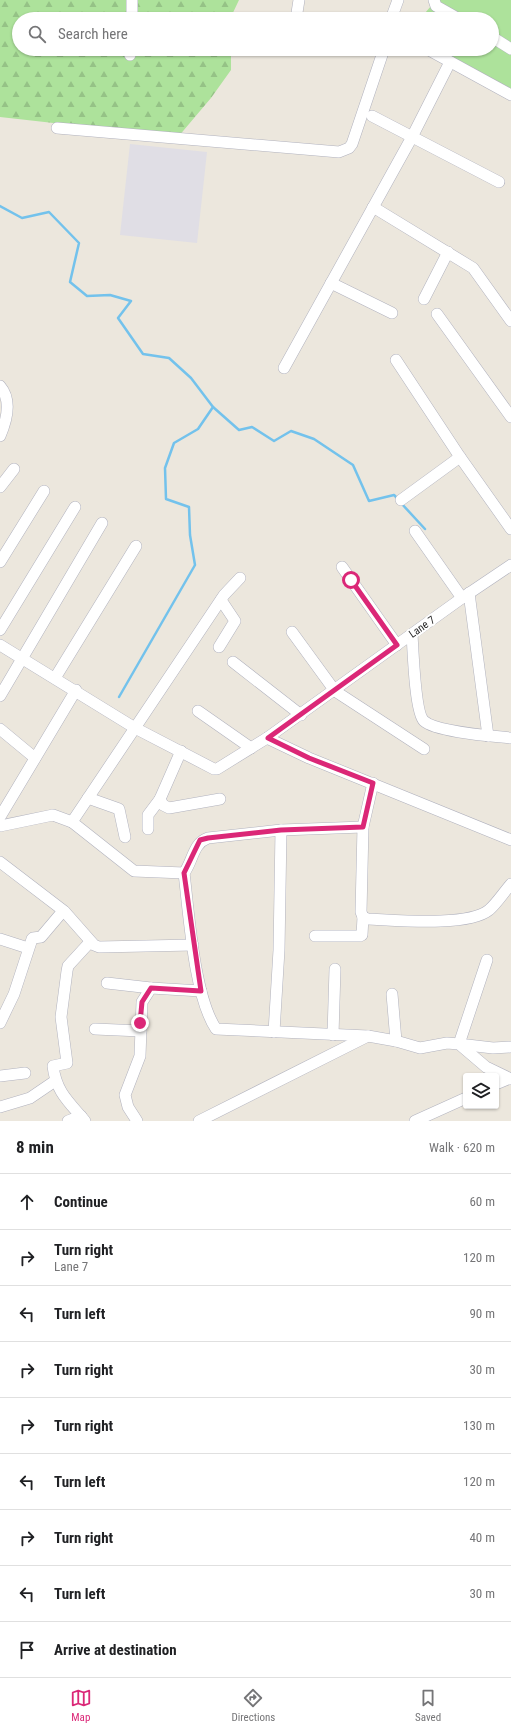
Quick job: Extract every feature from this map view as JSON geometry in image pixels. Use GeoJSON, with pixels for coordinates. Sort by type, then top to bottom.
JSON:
{"type":"FeatureCollection","features":[{"type":"Feature","properties":{"kind":"street"},"geometry":{"type":"LineString","coordinates":[[132,0],[132,12]]}},
{"type":"Feature","properties":{"kind":"street"},"geometry":{"type":"LineString","coordinates":[[297,12],[299,0]]}},
{"type":"Feature","properties":{"kind":"street"},"geometry":{"type":"LineString","coordinates":[[394,12],[398,0]]}},
{"type":"Feature","properties":{"kind":"street"},"geometry":{"type":"LineString","coordinates":[[434,0],[436,6],[447,12]]}},
{"type":"Feature","properties":{"kind":"street"},"geometry":{"type":"LineString","coordinates":[[499,41],[511,49]]}},
{"type":"Feature","properties":{"kind":"street"},"geometry":{"type":"LineString","coordinates":[[57,128],[338,152],[346,150],[352,144],[382,56]]}},
{"type":"Feature","properties":{"kind":"street"},"geometry":{"type":"LineString","coordinates":[[439,56],[511,94]]}},
{"type":"Feature","properties":{"kind":"street"},"geometry":{"type":"LineString","coordinates":[[284,368],[412,137],[450,62]]}},
{"type":"Feature","properties":{"kind":"street"},"geometry":{"type":"LineString","coordinates":[[372,116],[498,182]]}},
{"type":"Feature","properties":{"kind":"street"},"geometry":{"type":"LineString","coordinates":[[373,207],[473,268],[511,321]]}},
{"type":"Feature","properties":{"kind":"street"},"geometry":{"type":"LineString","coordinates":[[424,299],[448,252]]}},
{"type":"Feature","properties":{"kind":"street"},"geometry":{"type":"LineString","coordinates":[[331,283],[392,313]]}},
{"type":"Feature","properties":{"kind":"street"},"geometry":{"type":"LineString","coordinates":[[437,314],[511,417]]}},
{"type":"Feature","properties":{"kind":"street"},"geometry":{"type":"LineString","coordinates":[[396,360],[460,457],[511,529]]}},
{"type":"Feature","properties":{"kind":"street"},"geometry":{"type":"LineString","coordinates":[[0,386],[7,396],[6,422],[1,432]]}},
{"type":"Feature","properties":{"kind":"street"},"geometry":{"type":"LineString","coordinates":[[401,500],[460,457]]}},
{"type":"Feature","properties":{"kind":"street"},"geometry":{"type":"LineString","coordinates":[[0,487],[14,469]]}},
{"type":"Feature","properties":{"kind":"street"},"geometry":{"type":"LineString","coordinates":[[0,562],[44,491]]}},
{"type":"Feature","properties":{"kind":"street"},"geometry":{"type":"LineString","coordinates":[[0,630],[75,507]]}},
{"type":"Feature","properties":{"kind":"street"},"geometry":{"type":"LineString","coordinates":[[0,696],[102,523]]}},
{"type":"Feature","properties":{"kind":"street"},"geometry":{"type":"LineString","coordinates":[[415,532],[466,596],[488,736]]}},
{"type":"Feature","properties":{"kind":"street"},"geometry":{"type":"LineString","coordinates":[[55,678],[136,546]]}},
{"type":"Feature","properties":{"kind":"street"},"geometry":{"type":"LineString","coordinates":[[342,567],[397,645]]}},
{"type":"Feature","properties":{"kind":"street","name":"Lane 7"},"geometry":{"type":"LineString","coordinates":[[181,751],[214,769],[221,767],[268,738],[466,596],[510,568]]}},
{"type":"Feature","properties":{"kind":"street"},"geometry":{"type":"LineString","coordinates":[[72,822],[221,600],[240,578]]}},
{"type":"Feature","properties":{"kind":"street"},"geometry":{"type":"LineString","coordinates":[[219,647],[235,621],[221,600]]}},
{"type":"Feature","properties":{"kind":"street"},"geometry":{"type":"LineString","coordinates":[[292,632],[335,691],[424,749]]}},
{"type":"Feature","properties":{"kind":"street"},"geometry":{"type":"LineString","coordinates":[[412,634],[416,682],[421,716],[424,721],[432,726],[449,730],[511,738]]}},
{"type":"Feature","properties":{"kind":"street"},"geometry":{"type":"LineString","coordinates":[[0,645],[76,690],[135,728],[181,751],[160,799],[148,815],[148,830]]}},
{"type":"Feature","properties":{"kind":"street"},"geometry":{"type":"LineString","coordinates":[[233,662],[300,714]]}},
{"type":"Feature","properties":{"kind":"street"},"geometry":{"type":"LineString","coordinates":[[0,816],[76,690]]}},
{"type":"Feature","properties":{"kind":"street"},"geometry":{"type":"LineString","coordinates":[[198,711],[251,748]]}},
{"type":"Feature","properties":{"kind":"street"},"geometry":{"type":"LineString","coordinates":[[0,729],[35,758]]}},
{"type":"Feature","properties":{"kind":"street"},"geometry":{"type":"LineString","coordinates":[[268,738],[309,758],[511,840]]}},
{"type":"Feature","properties":{"kind":"street"},"geometry":{"type":"LineString","coordinates":[[315,936],[362,935],[363,917],[361,912],[363,827],[373,783]]}},
{"type":"Feature","properties":{"kind":"street"},"geometry":{"type":"LineString","coordinates":[[88,798],[119,809],[125,837]]}},
{"type":"Feature","properties":{"kind":"street"},"geometry":{"type":"LineString","coordinates":[[160,799],[163,805],[169,808],[220,799]]}},
{"type":"Feature","properties":{"kind":"street"},"geometry":{"type":"LineString","coordinates":[[0,826],[52,815],[72,822],[134,871],[184,873]]}},
{"type":"Feature","properties":{"kind":"street"},"geometry":{"type":"LineString","coordinates":[[363,827],[281,830],[200,840],[184,873],[193,944],[201,991],[211,1021],[216,1029],[368,1036],[396,1041],[420,1048],[447,1043],[493,1048],[511,1047]]}},
{"type":"Feature","properties":{"kind":"street"},"geometry":{"type":"LineString","coordinates":[[274,1032],[279,950],[281,830]]}},
{"type":"Feature","properties":{"kind":"street"},"geometry":{"type":"LineString","coordinates":[[0,862],[63,911],[90,942],[99,947],[193,944]]}},
{"type":"Feature","properties":{"kind":"street"},"geometry":{"type":"LineString","coordinates":[[363,917],[368,919],[449,921],[470,917],[488,910],[511,884]]}},
{"type":"Feature","properties":{"kind":"street"},"geometry":{"type":"LineString","coordinates":[[0,1023],[14,994],[28,948],[33,938],[41,937],[63,911]]}},
{"type":"Feature","properties":{"kind":"street"},"geometry":{"type":"LineString","coordinates":[[0,940],[28,948]]}},
{"type":"Feature","properties":{"kind":"street"},"geometry":{"type":"LineString","coordinates":[[83,1119],[62,1094],[55,1081],[52,1066],[67,1063],[61,1017],[68,966],[90,942]]}},
{"type":"Feature","properties":{"kind":"street"},"geometry":{"type":"LineString","coordinates":[[459,1044],[487,960]]}},
{"type":"Feature","properties":{"kind":"street"},"geometry":{"type":"LineString","coordinates":[[333,1035],[335,969]]}},
{"type":"Feature","properties":{"kind":"street"},"geometry":{"type":"LineString","coordinates":[[107,982],[151,988],[201,991]]}},
{"type":"Feature","properties":{"kind":"street"},"geometry":{"type":"LineString","coordinates":[[137,1121],[128,1107],[125,1095],[140,1056],[142,1002],[151,988]]}},
{"type":"Feature","properties":{"kind":"street"},"geometry":{"type":"LineString","coordinates":[[392,994],[396,1041]]}},
{"type":"Feature","properties":{"kind":"street"},"geometry":{"type":"LineString","coordinates":[[95,1029],[141,1031]]}},
{"type":"Feature","properties":{"kind":"street"},"geometry":{"type":"LineString","coordinates":[[199,1121],[368,1036]]}},
{"type":"Feature","properties":{"kind":"street"},"geometry":{"type":"LineString","coordinates":[[459,1044],[486,1067],[510,1079]]}},
{"type":"Feature","properties":{"kind":"street"},"geometry":{"type":"LineString","coordinates":[[0,1076],[25,1073]]}},
{"type":"Feature","properties":{"kind":"street"},"geometry":{"type":"LineString","coordinates":[[499,1083],[510,1079]]}},
{"type":"Feature","properties":{"kind":"street"},"geometry":{"type":"LineString","coordinates":[[0,1106],[30,1098],[55,1081]]}},
{"type":"Feature","properties":{"kind":"street"},"geometry":{"type":"LineString","coordinates":[[415,1121],[463,1099]]}},
{"type":"Feature","properties":{"kind":"street"},"geometry":{"type":"LineString","coordinates":[[68,1121],[83,1119]]}},
{"type":"Feature","properties":{"kind":"shaded area"},"geometry":{"type":"Polygon","coordinates":[[[130,144],[207,152],[197,243],[120,235],[130,144]]]}},
{"type":"Feature","properties":{"kind":"green space"},"geometry":{"type":"Polygon","coordinates":[[[0,0],[239,0],[233,12],[12,12],[12,56],[231,56],[231,70],[211,98],[178,137],[0,117],[0,0]]]}},
{"type":"Feature","properties":{"kind":"green space"},"geometry":{"type":"Polygon","coordinates":[[[436,0],[511,0],[511,89],[438,56],[499,56],[499,12],[426,12],[436,0]]]}},
{"type":"Feature","properties":{"kind":"waterway"},"geometry":{"type":"LineString","coordinates":[[0,206],[22,218],[49,212],[79,243],[70,282],[87,296],[110,295],[131,301],[118,318],[143,354],[169,358],[191,378],[213,407],[198,429],[174,443],[165,468],[166,499],[189,507],[190,535],[195,565],[119,697]]}},
{"type":"Feature","properties":{"kind":"waterway"},"geometry":{"type":"LineString","coordinates":[[213,407],[239,430],[252,427],[274,441],[291,431],[314,439],[353,465],[369,501],[394,495],[398,499]]}},
{"type":"Feature","properties":{"kind":"waterway"},"geometry":{"type":"LineString","coordinates":[[401,503],[425,529]]}},
{"type":"Feature","properties":{"kind":"route"},"geometry":{"type":"LineString","coordinates":[[140,1023],[142,1002],[151,988],[201,991],[193,944],[184,873],[200,840],[281,830],[363,827],[373,783],[309,758],[268,738],[397,645],[351,580]]}}]}
